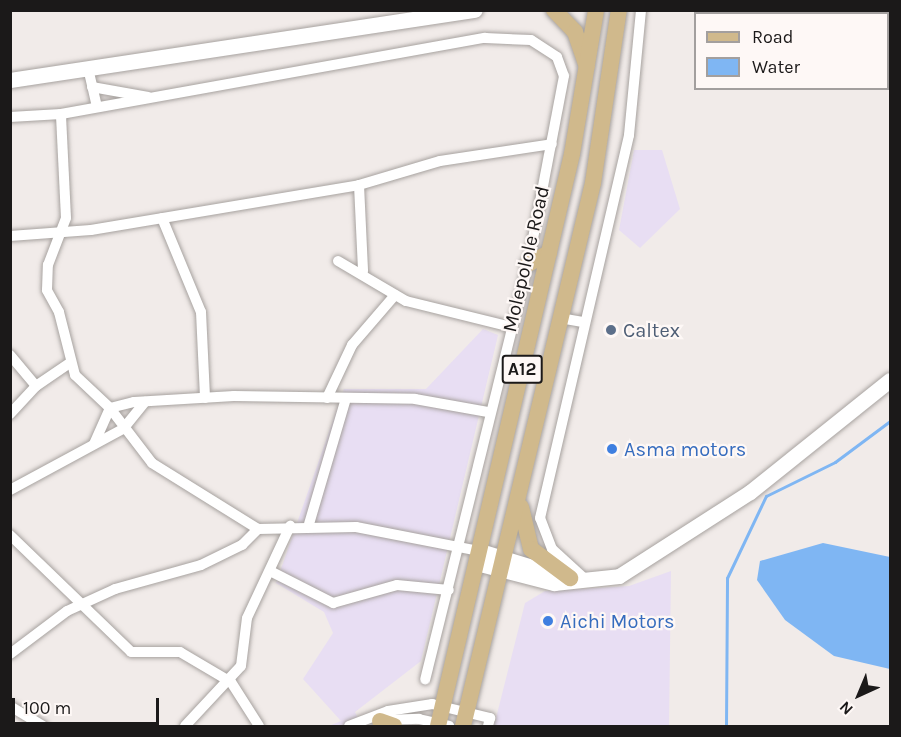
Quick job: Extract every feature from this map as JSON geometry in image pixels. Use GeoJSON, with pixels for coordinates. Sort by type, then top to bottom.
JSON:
{"type":"FeatureCollection","features":[{"type":"Feature","properties":{"kind":"main road"},"geometry":{"type":"LineString","coordinates":[[10,80],[429,14],[475,10]]}},
{"type":"Feature","properties":{"kind":"main road"},"geometry":{"type":"LineString","coordinates":[[554,10],[575,32],[588,70]]}},
{"type":"Feature","properties":{"kind":"main road","name":"Molepolole Road"},"geometry":{"type":"LineString","coordinates":[[442,725],[444,705],[549,253],[588,70],[596,10]]}},
{"type":"Feature","properties":{"kind":"main road","name":"A12"},"geometry":{"type":"LineString","coordinates":[[465,719],[520,500],[595,172],[619,10]]}},
{"type":"Feature","properties":{"kind":"main road"},"geometry":{"type":"LineString","coordinates":[[528,264],[549,253]]}},
{"type":"Feature","properties":{"kind":"main road"},"geometry":{"type":"LineString","coordinates":[[478,557],[503,565],[580,581],[619,576],[651,560],[750,492],[891,380]]}},
{"type":"Feature","properties":{"kind":"main road"},"geometry":{"type":"LineString","coordinates":[[520,500],[531,549],[580,581]]}},
{"type":"Feature","properties":{"kind":"street"},"geometry":{"type":"LineString","coordinates":[[580,581],[552,549],[540,518],[583,322],[629,135],[641,10]]}},
{"type":"Feature","properties":{"kind":"street"},"geometry":{"type":"LineString","coordinates":[[10,117],[61,114],[148,97],[398,58],[485,38],[520,38],[546,49],[561,66],[552,144],[528,264],[488,412],[460,549],[425,679]]}},
{"type":"Feature","properties":{"kind":"street"},"geometry":{"type":"LineString","coordinates":[[87,68],[97,107]]}},
{"type":"Feature","properties":{"kind":"street"},"geometry":{"type":"LineString","coordinates":[[92,87],[148,97]]}},
{"type":"Feature","properties":{"kind":"street"},"geometry":{"type":"LineString","coordinates":[[61,114],[67,158],[64,234],[48,265],[47,290],[60,312],[71,363],[81,384],[110,408],[123,429],[152,463],[258,529],[309,524],[371,529],[460,549],[478,557]]}},
{"type":"Feature","properties":{"kind":"street"},"geometry":{"type":"LineString","coordinates":[[10,236],[64,234],[359,185],[440,161],[552,144]]}},
{"type":"Feature","properties":{"kind":"street"},"geometry":{"type":"LineString","coordinates":[[359,185],[363,271]]}},
{"type":"Feature","properties":{"kind":"street"},"geometry":{"type":"LineString","coordinates":[[162,218],[201,312],[205,398]]}},
{"type":"Feature","properties":{"kind":"street"},"geometry":{"type":"LineString","coordinates":[[338,261],[363,271],[395,295],[511,327]]}},
{"type":"Feature","properties":{"kind":"street"},"geometry":{"type":"LineString","coordinates":[[327,398],[352,345],[395,295]]}},
{"type":"Feature","properties":{"kind":"street"},"geometry":{"type":"LineString","coordinates":[[560,318],[583,322]]}},
{"type":"Feature","properties":{"kind":"street"},"geometry":{"type":"LineString","coordinates":[[10,355],[36,386]]}},
{"type":"Feature","properties":{"kind":"street"},"geometry":{"type":"LineString","coordinates":[[10,414],[36,386],[71,363]]}},
{"type":"Feature","properties":{"kind":"street"},"geometry":{"type":"LineString","coordinates":[[110,408],[145,402],[205,398],[346,398],[414,399],[488,412]]}},
{"type":"Feature","properties":{"kind":"street"},"geometry":{"type":"LineString","coordinates":[[309,524],[346,398]]}},
{"type":"Feature","properties":{"kind":"street"},"geometry":{"type":"LineString","coordinates":[[10,490],[123,429],[145,402]]}},
{"type":"Feature","properties":{"kind":"street"},"geometry":{"type":"LineString","coordinates":[[93,444],[110,408]]}},
{"type":"Feature","properties":{"kind":"street"},"geometry":{"type":"LineString","coordinates":[[184,726],[231,682],[245,656],[247,618],[290,526]]}},
{"type":"Feature","properties":{"kind":"street"},"geometry":{"type":"LineString","coordinates":[[10,654],[84,604],[129,584],[193,568],[242,545],[258,529]]}},
{"type":"Feature","properties":{"kind":"street"},"geometry":{"type":"LineString","coordinates":[[10,535],[84,604],[131,652],[174,649],[231,682],[260,726]]}},
{"type":"Feature","properties":{"kind":"street"},"geometry":{"type":"LineString","coordinates":[[270,571],[333,603],[398,585],[448,590]]}},
{"type":"Feature","properties":{"kind":"street"},"geometry":{"type":"LineString","coordinates":[[354,725],[411,706],[444,705],[465,719],[489,722]]}},
{"type":"Feature","properties":{"kind":"street"},"geometry":{"type":"LineString","coordinates":[[10,706],[43,726]]}},
{"type":"Feature","properties":{"kind":"street"},"geometry":{"type":"LineString","coordinates":[[354,725],[442,725]]}},
{"type":"Feature","properties":{"kind":"shaded area"},"geometry":{"type":"Polygon","coordinates":[[[634,150],[662,150],[680,209],[640,248],[619,230],[634,150]]]}},
{"type":"Feature","properties":{"kind":"shaded area"},"geometry":{"type":"Polygon","coordinates":[[[483,329],[498,335],[421,661],[355,712],[362,726],[329,726],[341,721],[303,679],[333,633],[324,612],[276,583],[344,389],[426,389],[483,329]]]}},
{"type":"Feature","properties":{"kind":"shaded area"},"geometry":{"type":"Polygon","coordinates":[[[671,571],[669,726],[494,726],[525,603],[545,591],[629,586],[671,571]]]}},
{"type":"Feature","properties":{"kind":"water"},"geometry":{"type":"Polygon","coordinates":[[[823,543],[890,557],[890,669],[834,656],[785,620],[757,580],[760,561],[823,543]]]}},
{"type":"Feature","properties":{"kind":"waterway"},"geometry":{"type":"LineString","coordinates":[[726,726],[727,578],[766,496],[835,462],[890,421]]}},
{"type":"Feature","properties":{"kind":"place","name":"Caltex"},"geometry":{"type":"Point","coordinates":[611,330]}},
{"type":"Feature","properties":{"kind":"place","name":"Asma motors"},"geometry":{"type":"Point","coordinates":[612,449]}},
{"type":"Feature","properties":{"kind":"place","name":"Aichi Motors"},"geometry":{"type":"Point","coordinates":[548,621]}}]}
